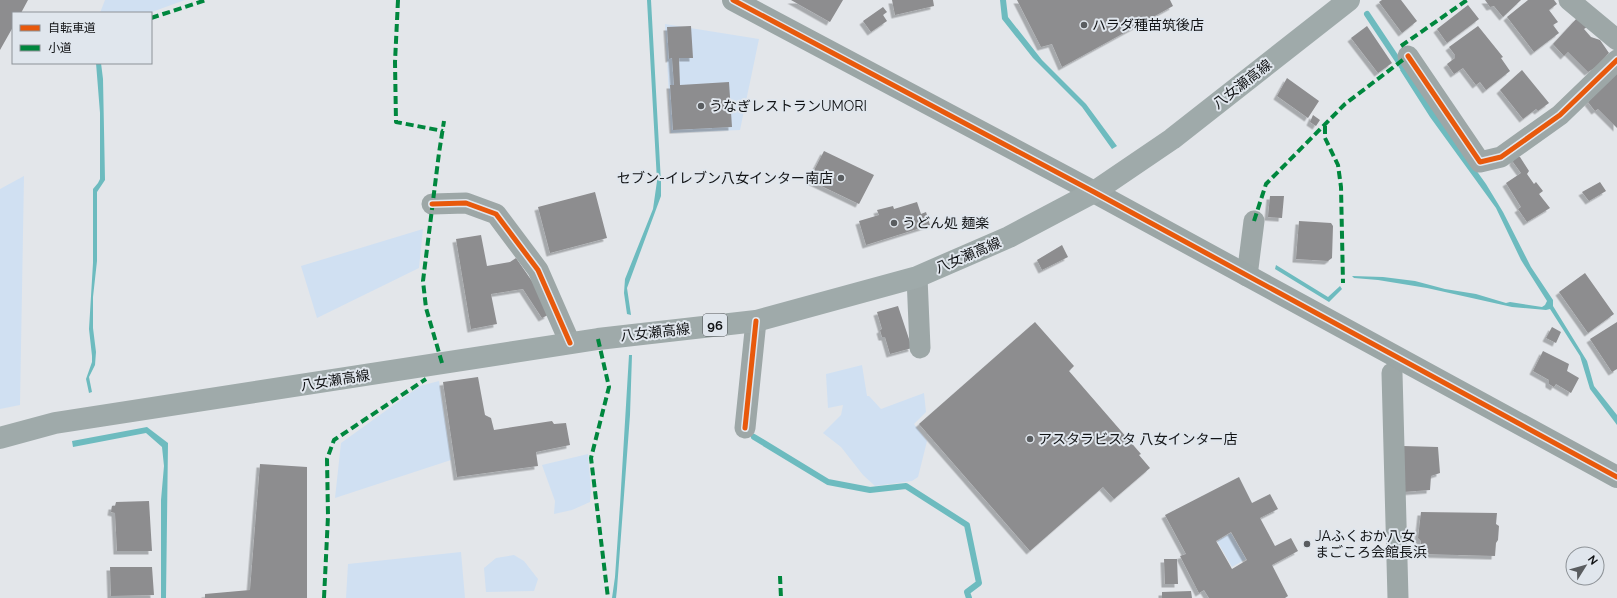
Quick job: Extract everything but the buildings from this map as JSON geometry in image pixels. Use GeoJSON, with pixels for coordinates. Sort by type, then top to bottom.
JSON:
{"type":"FeatureCollection","features":[{"type":"Feature","properties":{"kind":"main road","name":"八女瀬高線"},"geometry":{"type":"LineString","coordinates":[[0,438],[55,423],[570,343],[756,321],[917,277],[1009,237],[1094,192],[1172,139],[1349,0]]}},
{"type":"Feature","properties":{"kind":"street"},"geometry":{"type":"LineString","coordinates":[[733,0],[1094,192],[1617,477]]}},
{"type":"Feature","properties":{"kind":"street"},"geometry":{"type":"LineString","coordinates":[[1569,0],[1617,40]]}},
{"type":"Feature","properties":{"kind":"street"},"geometry":{"type":"LineString","coordinates":[[1408,56],[1480,162],[1501,157],[1560,115],[1617,60]]}},
{"type":"Feature","properties":{"kind":"street"},"geometry":{"type":"LineString","coordinates":[[432,204],[466,203],[496,214],[538,270],[570,343]]}},
{"type":"Feature","properties":{"kind":"street"},"geometry":{"type":"LineString","coordinates":[[1247,276],[1254,221]]}},
{"type":"Feature","properties":{"kind":"street"},"geometry":{"type":"LineString","coordinates":[[917,277],[920,348]]}},
{"type":"Feature","properties":{"kind":"street"},"geometry":{"type":"LineString","coordinates":[[745,428],[756,321]]}},
{"type":"Feature","properties":{"kind":"street"},"geometry":{"type":"LineString","coordinates":[[1392,373],[1398,598]]}},
{"type":"Feature","properties":{"kind":"street"},"geometry":{"type":"LineString","coordinates":[[1407,559],[1408,598]]}},
{"type":"Feature","properties":{"kind":"shaded area"},"geometry":{"type":"Polygon","coordinates":[[[105,0],[185,0],[152,12],[100,12],[105,0]]]}},
{"type":"Feature","properties":{"kind":"shaded area"},"geometry":{"type":"Polygon","coordinates":[[[665,24],[759,39],[740,130],[671,133],[665,24]]]}},
{"type":"Feature","properties":{"kind":"shaded area"},"geometry":{"type":"Polygon","coordinates":[[[24,176],[20,405],[0,409],[0,189],[24,176]]]}},
{"type":"Feature","properties":{"kind":"shaded area"},"geometry":{"type":"Polygon","coordinates":[[[423,229],[419,268],[317,318],[301,266],[423,229]]]}},
{"type":"Feature","properties":{"kind":"shaded area"},"geometry":{"type":"Polygon","coordinates":[[[862,365],[867,396],[869,396],[881,409],[924,393],[926,412],[914,424],[927,441],[918,477],[912,481],[875,486],[863,475],[841,447],[823,433],[841,415],[843,405],[828,408],[826,374],[862,365]]]}},
{"type":"Feature","properties":{"kind":"shaded area"},"geometry":{"type":"Polygon","coordinates":[[[439,381],[451,460],[335,498],[341,443],[420,386],[439,381]]]}},
{"type":"Feature","properties":{"kind":"shaded area"},"geometry":{"type":"Polygon","coordinates":[[[588,454],[591,490],[590,502],[572,510],[554,514],[555,501],[542,465],[588,454]]]}},
{"type":"Feature","properties":{"kind":"shaded area"},"geometry":{"type":"Polygon","coordinates":[[[1231,533],[1246,559],[1232,567],[1217,541],[1231,533]]]}},
{"type":"Feature","properties":{"kind":"shaded area"},"geometry":{"type":"Polygon","coordinates":[[[461,552],[465,598],[346,598],[348,564],[461,552]]]}},
{"type":"Feature","properties":{"kind":"shaded area"},"geometry":{"type":"Polygon","coordinates":[[[514,555],[524,561],[538,579],[534,591],[486,592],[484,568],[496,558],[514,555]]]}},
{"type":"Feature","properties":{"kind":"water"},"geometry":{"type":"Polygon","coordinates":[[[647,0],[651,0],[661,196],[627,288],[631,315],[627,314],[624,293],[625,279],[653,209],[657,181],[647,0]]]}},
{"type":"Feature","properties":{"kind":"water"},"geometry":{"type":"Polygon","coordinates":[[[1000,0],[1006,0],[1008,17],[1042,60],[1086,104],[1117,146],[1112,149],[1082,107],[1033,58],[1002,19],[1000,0]]]}},
{"type":"Feature","properties":{"kind":"water"},"geometry":{"type":"Polygon","coordinates":[[[96,64],[101,64],[103,79],[105,180],[97,192],[97,261],[93,297],[93,328],[96,352],[95,365],[89,377],[92,392],[89,393],[86,379],[92,362],[89,329],[93,263],[93,189],[100,179],[100,113],[96,64]]]}},
{"type":"Feature","properties":{"kind":"water"},"geometry":{"type":"Polygon","coordinates":[[[1405,66],[1438,117],[1486,184],[1503,212],[1531,267],[1553,300],[1553,306],[1587,361],[1594,386],[1617,415],[1617,425],[1590,389],[1580,356],[1550,309],[1546,310],[1512,307],[1427,288],[1378,280],[1354,278],[1352,276],[1383,277],[1415,281],[1445,289],[1476,294],[1506,303],[1510,302],[1542,307],[1547,301],[1521,260],[1496,208],[1430,117],[1400,70],[1405,66]]]}},
{"type":"Feature","properties":{"kind":"water"},"geometry":{"type":"Polygon","coordinates":[[[1276,265],[1328,297],[1340,286],[1342,289],[1329,302],[1275,269],[1276,265]]]}},
{"type":"Feature","properties":{"kind":"water"},"geometry":{"type":"Polygon","coordinates":[[[629,355],[632,355],[630,415],[617,589],[616,598],[612,598],[615,577],[629,355]]]}},
{"type":"Feature","properties":{"kind":"water"},"geometry":{"type":"Polygon","coordinates":[[[147,427],[168,443],[166,598],[161,598],[161,500],[164,466],[162,447],[146,433],[73,447],[72,441],[147,427]]]}},
{"type":"Feature","properties":{"kind":"waterway"},"geometry":{"type":"LineString","coordinates":[[1367,14],[1407,74]]}},
{"type":"Feature","properties":{"kind":"waterway"},"geometry":{"type":"LineString","coordinates":[[754,437],[828,482],[870,490],[906,486],[967,525],[979,583],[967,592],[969,598]]}},
{"type":"Feature","properties":{"kind":"marked path"},"geometry":{"type":"LineString","coordinates":[[152,18],[206,0]]}},
{"type":"Feature","properties":{"kind":"marked path"},"geometry":{"type":"LineString","coordinates":[[398,0],[395,62],[396,122],[443,131]]}},
{"type":"Feature","properties":{"kind":"marked path"},"geometry":{"type":"LineString","coordinates":[[1401,46],[1467,0]]}},
{"type":"Feature","properties":{"kind":"marked path"},"geometry":{"type":"LineString","coordinates":[[1254,221],[1266,184],[1345,104],[1408,56]]}},
{"type":"Feature","properties":{"kind":"marked path"},"geometry":{"type":"LineString","coordinates":[[442,363],[426,308],[423,281],[444,121]]}},
{"type":"Feature","properties":{"kind":"marked path"},"geometry":{"type":"LineString","coordinates":[[1325,126],[1325,138],[1338,165],[1341,187],[1343,283]]}},
{"type":"Feature","properties":{"kind":"marked path"},"geometry":{"type":"LineString","coordinates":[[598,339],[609,387],[591,458],[608,598]]}},
{"type":"Feature","properties":{"kind":"marked path"},"geometry":{"type":"LineString","coordinates":[[324,598],[328,516],[327,459],[334,440],[426,379]]}},
{"type":"Feature","properties":{"kind":"marked path"},"geometry":{"type":"LineString","coordinates":[[780,576],[781,598]]}},
{"type":"Feature","properties":{"kind":"cycle path"},"geometry":{"type":"LineString","coordinates":[[733,0],[1094,192],[1617,477]]}},
{"type":"Feature","properties":{"kind":"cycle path"},"geometry":{"type":"LineString","coordinates":[[1408,56],[1480,162],[1501,157],[1560,115],[1617,60]]}},
{"type":"Feature","properties":{"kind":"cycle path"},"geometry":{"type":"LineString","coordinates":[[432,204],[466,203],[496,214],[538,270],[570,343]]}},
{"type":"Feature","properties":{"kind":"cycle path"},"geometry":{"type":"LineString","coordinates":[[745,428],[756,321]]}},
{"type":"Feature","properties":{"kind":"place","name":"ハラダ種苗筑後店"},"geometry":{"type":"Point","coordinates":[1084,25]}},
{"type":"Feature","properties":{"kind":"place","name":"うなぎレストランUMORI"},"geometry":{"type":"Point","coordinates":[701,106]}},
{"type":"Feature","properties":{"kind":"place","name":"セブン-イレブン八女インター南店"},"geometry":{"type":"Point","coordinates":[841,178]}},
{"type":"Feature","properties":{"kind":"place","name":"うどん処 麺楽"},"geometry":{"type":"Point","coordinates":[894,223]}},
{"type":"Feature","properties":{"kind":"place","name":"アスタラビスタ 八女インター店"},"geometry":{"type":"Point","coordinates":[1030,439]}},
{"type":"Feature","properties":{"kind":"place","name":"JAふくおか八女 まごころ会館長浜"},"geometry":{"type":"Point","coordinates":[1307,544]}}]}
